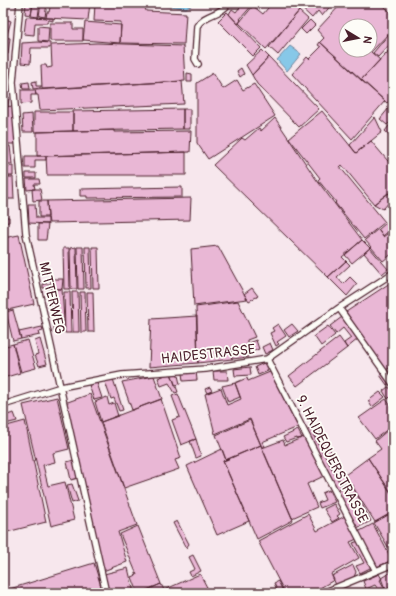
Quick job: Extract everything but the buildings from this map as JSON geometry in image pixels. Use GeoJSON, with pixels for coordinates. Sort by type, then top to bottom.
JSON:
{"type":"FeatureCollection","features":[{"type":"Feature","properties":{"kind":"street","name":"MITTERWEG"},"geometry":{"type":"LineString","coordinates":[[20,3],[13,82],[26,234],[106,593]]}},
{"type":"Feature","properties":{"kind":"street"},"geometry":{"type":"LineString","coordinates":[[198,64],[195,59],[197,26],[206,16],[223,10],[229,3]]}},
{"type":"Feature","properties":{"kind":"street","name":"HAIDESTRASSE"},"geometry":{"type":"LineString","coordinates":[[3,405],[61,387],[122,375],[206,368],[267,359],[339,308],[393,273]]}},
{"type":"Feature","properties":{"kind":"street"},"geometry":{"type":"LineString","coordinates":[[339,308],[393,384]]}},
{"type":"Feature","properties":{"kind":"street","name":"9. HAIDEQUERSTRASSE"},"geometry":{"type":"LineString","coordinates":[[267,359],[376,570]]}},
{"type":"Feature","properties":{"kind":"street"},"geometry":{"type":"LineString","coordinates":[[323,593],[393,564]]}},
{"type":"Feature","properties":{"kind":"water"},"geometry":{"type":"Polygon","coordinates":[[[144,3],[190,3],[191,6],[185,8],[144,3]]]}},
{"type":"Feature","properties":{"kind":"water"},"geometry":{"type":"Polygon","coordinates":[[[290,46],[301,54],[287,71],[277,60],[290,46]]]}}]}
